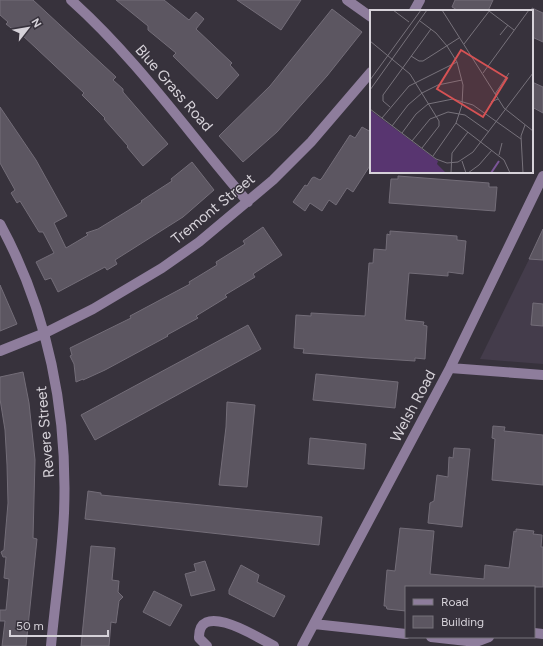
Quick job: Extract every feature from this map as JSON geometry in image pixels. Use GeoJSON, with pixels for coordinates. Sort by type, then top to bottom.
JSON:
{"type":"FeatureCollection","features":[{"type":"Feature","properties":{"kind":"street","name":"Blue Grass Road"},"geometry":{"type":"LineString","coordinates":[[71,0],[94,21],[137,67],[248,202]]}},
{"type":"Feature","properties":{"kind":"street"},"geometry":{"type":"LineString","coordinates":[[347,0],[370,16]]}},
{"type":"Feature","properties":{"kind":"street"},"geometry":{"type":"LineString","coordinates":[[415,10],[420,0]]}},
{"type":"Feature","properties":{"kind":"street","name":"Tremont Street"},"geometry":{"type":"LineString","coordinates":[[0,351],[45,333],[93,309],[162,268],[199,242],[248,202],[311,142],[370,73]]}},
{"type":"Feature","properties":{"kind":"street","name":"Welsh Road"},"geometry":{"type":"LineString","coordinates":[[302,646],[450,368],[543,176]]}},
{"type":"Feature","properties":{"kind":"street","name":"Revere Street"},"geometry":{"type":"LineString","coordinates":[[0,224],[18,261],[45,333],[57,385],[62,426],[64,514],[50,646]]}},
{"type":"Feature","properties":{"kind":"street"},"geometry":{"type":"LineString","coordinates":[[450,368],[543,375]]}},
{"type":"Feature","properties":{"kind":"street"},"geometry":{"type":"LineString","coordinates":[[207,646],[199,638],[199,630],[203,624],[212,621],[228,622],[274,646]]}},
{"type":"Feature","properties":{"kind":"street"},"geometry":{"type":"LineString","coordinates":[[314,624],[405,634]]}},
{"type":"Feature","properties":{"kind":"street"},"geometry":{"type":"LineString","coordinates":[[440,638],[476,642],[486,638]]}},
{"type":"Feature","properties":{"kind":"shaded area"},"geometry":{"type":"Polygon","coordinates":[[[543,231],[543,364],[480,359],[543,231]]]}},
{"type":"Feature","properties":{"kind":"building"},"geometry":{"type":"Polygon","coordinates":[[[0,0],[33,0],[116,77],[113,80],[123,89],[123,92],[168,144],[143,166],[127,147],[128,146],[104,119],[105,118],[82,95],[84,93],[21,34],[20,35],[6,24],[8,22],[0,15],[0,0]]]}},
{"type":"Feature","properties":{"kind":"building"},"geometry":{"type":"Polygon","coordinates":[[[116,0],[164,0],[189,20],[196,12],[204,19],[196,29],[232,63],[230,65],[239,75],[217,99],[173,56],[176,53],[148,30],[148,26],[116,0]]]}},
{"type":"Feature","properties":{"kind":"building"},"geometry":{"type":"Polygon","coordinates":[[[237,0],[301,0],[281,30],[237,0]]]}},
{"type":"Feature","properties":{"kind":"building"},"geometry":{"type":"Polygon","coordinates":[[[455,0],[493,0],[488,10],[457,10],[452,7],[455,0]]]}},
{"type":"Feature","properties":{"kind":"building"},"geometry":{"type":"Polygon","coordinates":[[[532,8],[543,13],[543,42],[533,37],[532,8]]]}},
{"type":"Feature","properties":{"kind":"building"},"geometry":{"type":"Polygon","coordinates":[[[332,9],[362,32],[327,76],[277,132],[243,162],[219,136],[270,86],[332,9]]]}},
{"type":"Feature","properties":{"kind":"building"},"geometry":{"type":"Polygon","coordinates":[[[533,82],[543,87],[543,113],[533,108],[533,82]]]}},
{"type":"Feature","properties":{"kind":"building"},"geometry":{"type":"Polygon","coordinates":[[[0,107],[36,160],[67,216],[54,223],[66,248],[88,235],[86,233],[98,229],[142,202],[141,201],[172,181],[171,179],[192,162],[214,190],[183,217],[115,260],[117,264],[107,270],[105,267],[58,292],[51,278],[45,280],[36,262],[54,253],[43,232],[39,232],[20,201],[17,203],[11,193],[15,190],[0,163],[0,107]]]}},
{"type":"Feature","properties":{"kind":"building"},"geometry":{"type":"Polygon","coordinates":[[[362,127],[370,131],[370,166],[353,192],[347,188],[336,205],[329,200],[322,211],[310,203],[305,211],[293,202],[312,178],[314,177],[320,180],[322,178],[350,135],[355,138],[362,127]]]}},
{"type":"Feature","properties":{"kind":"building"},"geometry":{"type":"Polygon","coordinates":[[[398,176],[489,183],[489,187],[497,187],[495,211],[389,203],[391,179],[398,179],[398,176]]]}},
{"type":"Feature","properties":{"kind":"building"},"geometry":{"type":"Polygon","coordinates":[[[263,227],[282,255],[253,274],[255,277],[225,295],[227,297],[196,316],[198,318],[105,370],[76,382],[74,364],[70,356],[72,355],[70,348],[131,318],[130,316],[190,284],[189,282],[217,265],[216,262],[245,244],[243,241],[263,227]]]}},
{"type":"Feature","properties":{"kind":"building"},"geometry":{"type":"Polygon","coordinates":[[[543,229],[543,260],[529,259],[543,229]]]}},
{"type":"Feature","properties":{"kind":"building"},"geometry":{"type":"Polygon","coordinates":[[[390,231],[457,236],[457,240],[466,241],[463,274],[448,272],[448,276],[409,273],[405,320],[424,322],[423,325],[427,326],[425,359],[415,358],[415,361],[303,353],[304,349],[294,348],[296,315],[311,316],[311,313],[365,316],[369,263],[373,263],[374,249],[386,250],[387,234],[390,235],[390,231]]]}},
{"type":"Feature","properties":{"kind":"building"},"geometry":{"type":"Polygon","coordinates":[[[0,285],[17,324],[0,331],[0,285]]]}},
{"type":"Feature","properties":{"kind":"building"},"geometry":{"type":"Polygon","coordinates":[[[533,303],[543,304],[543,326],[531,325],[533,303]]]}},
{"type":"Feature","properties":{"kind":"building"},"geometry":{"type":"Polygon","coordinates":[[[248,325],[261,349],[95,440],[81,415],[248,325]]]}},
{"type":"Feature","properties":{"kind":"building"},"geometry":{"type":"Polygon","coordinates":[[[23,372],[29,403],[35,460],[33,538],[37,539],[26,646],[2,646],[5,621],[0,621],[0,610],[6,610],[9,579],[4,578],[6,557],[3,557],[1,552],[4,550],[8,503],[5,430],[0,399],[0,377],[23,372]]]}},
{"type":"Feature","properties":{"kind":"building"},"geometry":{"type":"Polygon","coordinates":[[[316,374],[398,382],[395,408],[313,400],[316,374]]]}},
{"type":"Feature","properties":{"kind":"building"},"geometry":{"type":"Polygon","coordinates":[[[227,402],[255,405],[247,487],[219,485],[226,427],[227,402]]]}},
{"type":"Feature","properties":{"kind":"building"},"geometry":{"type":"Polygon","coordinates":[[[493,426],[505,427],[504,431],[543,435],[543,485],[492,480],[495,439],[492,438],[493,426]]]}},
{"type":"Feature","properties":{"kind":"building"},"geometry":{"type":"Polygon","coordinates":[[[310,438],[366,444],[364,469],[308,464],[310,438]]]}},
{"type":"Feature","properties":{"kind":"building"},"geometry":{"type":"Polygon","coordinates":[[[454,448],[470,449],[462,527],[428,523],[430,503],[434,501],[437,475],[448,477],[449,457],[453,458],[454,448]]]}},
{"type":"Feature","properties":{"kind":"building"},"geometry":{"type":"Polygon","coordinates":[[[88,491],[101,493],[101,495],[322,517],[319,545],[85,519],[88,491]]]}},
{"type":"Feature","properties":{"kind":"building"},"geometry":{"type":"Polygon","coordinates":[[[400,528],[434,531],[430,574],[484,579],[485,565],[509,568],[514,531],[516,532],[516,529],[534,531],[533,534],[542,535],[541,547],[543,547],[543,587],[405,586],[405,611],[387,609],[386,606],[384,606],[387,570],[395,571],[400,528]]]}},
{"type":"Feature","properties":{"kind":"building"},"geometry":{"type":"Polygon","coordinates":[[[91,546],[115,548],[112,580],[119,581],[118,592],[123,597],[119,601],[116,623],[111,622],[109,646],[81,646],[91,546]]]}},
{"type":"Feature","properties":{"kind":"building"},"geometry":{"type":"Polygon","coordinates":[[[205,561],[215,590],[191,596],[185,574],[196,571],[194,564],[205,561]]]}},
{"type":"Feature","properties":{"kind":"building"},"geometry":{"type":"Polygon","coordinates":[[[241,565],[259,575],[257,582],[285,596],[274,617],[229,594],[229,590],[241,565]]]}},
{"type":"Feature","properties":{"kind":"building"},"geometry":{"type":"Polygon","coordinates":[[[154,591],[182,605],[170,626],[143,612],[154,591]]]}}]}
